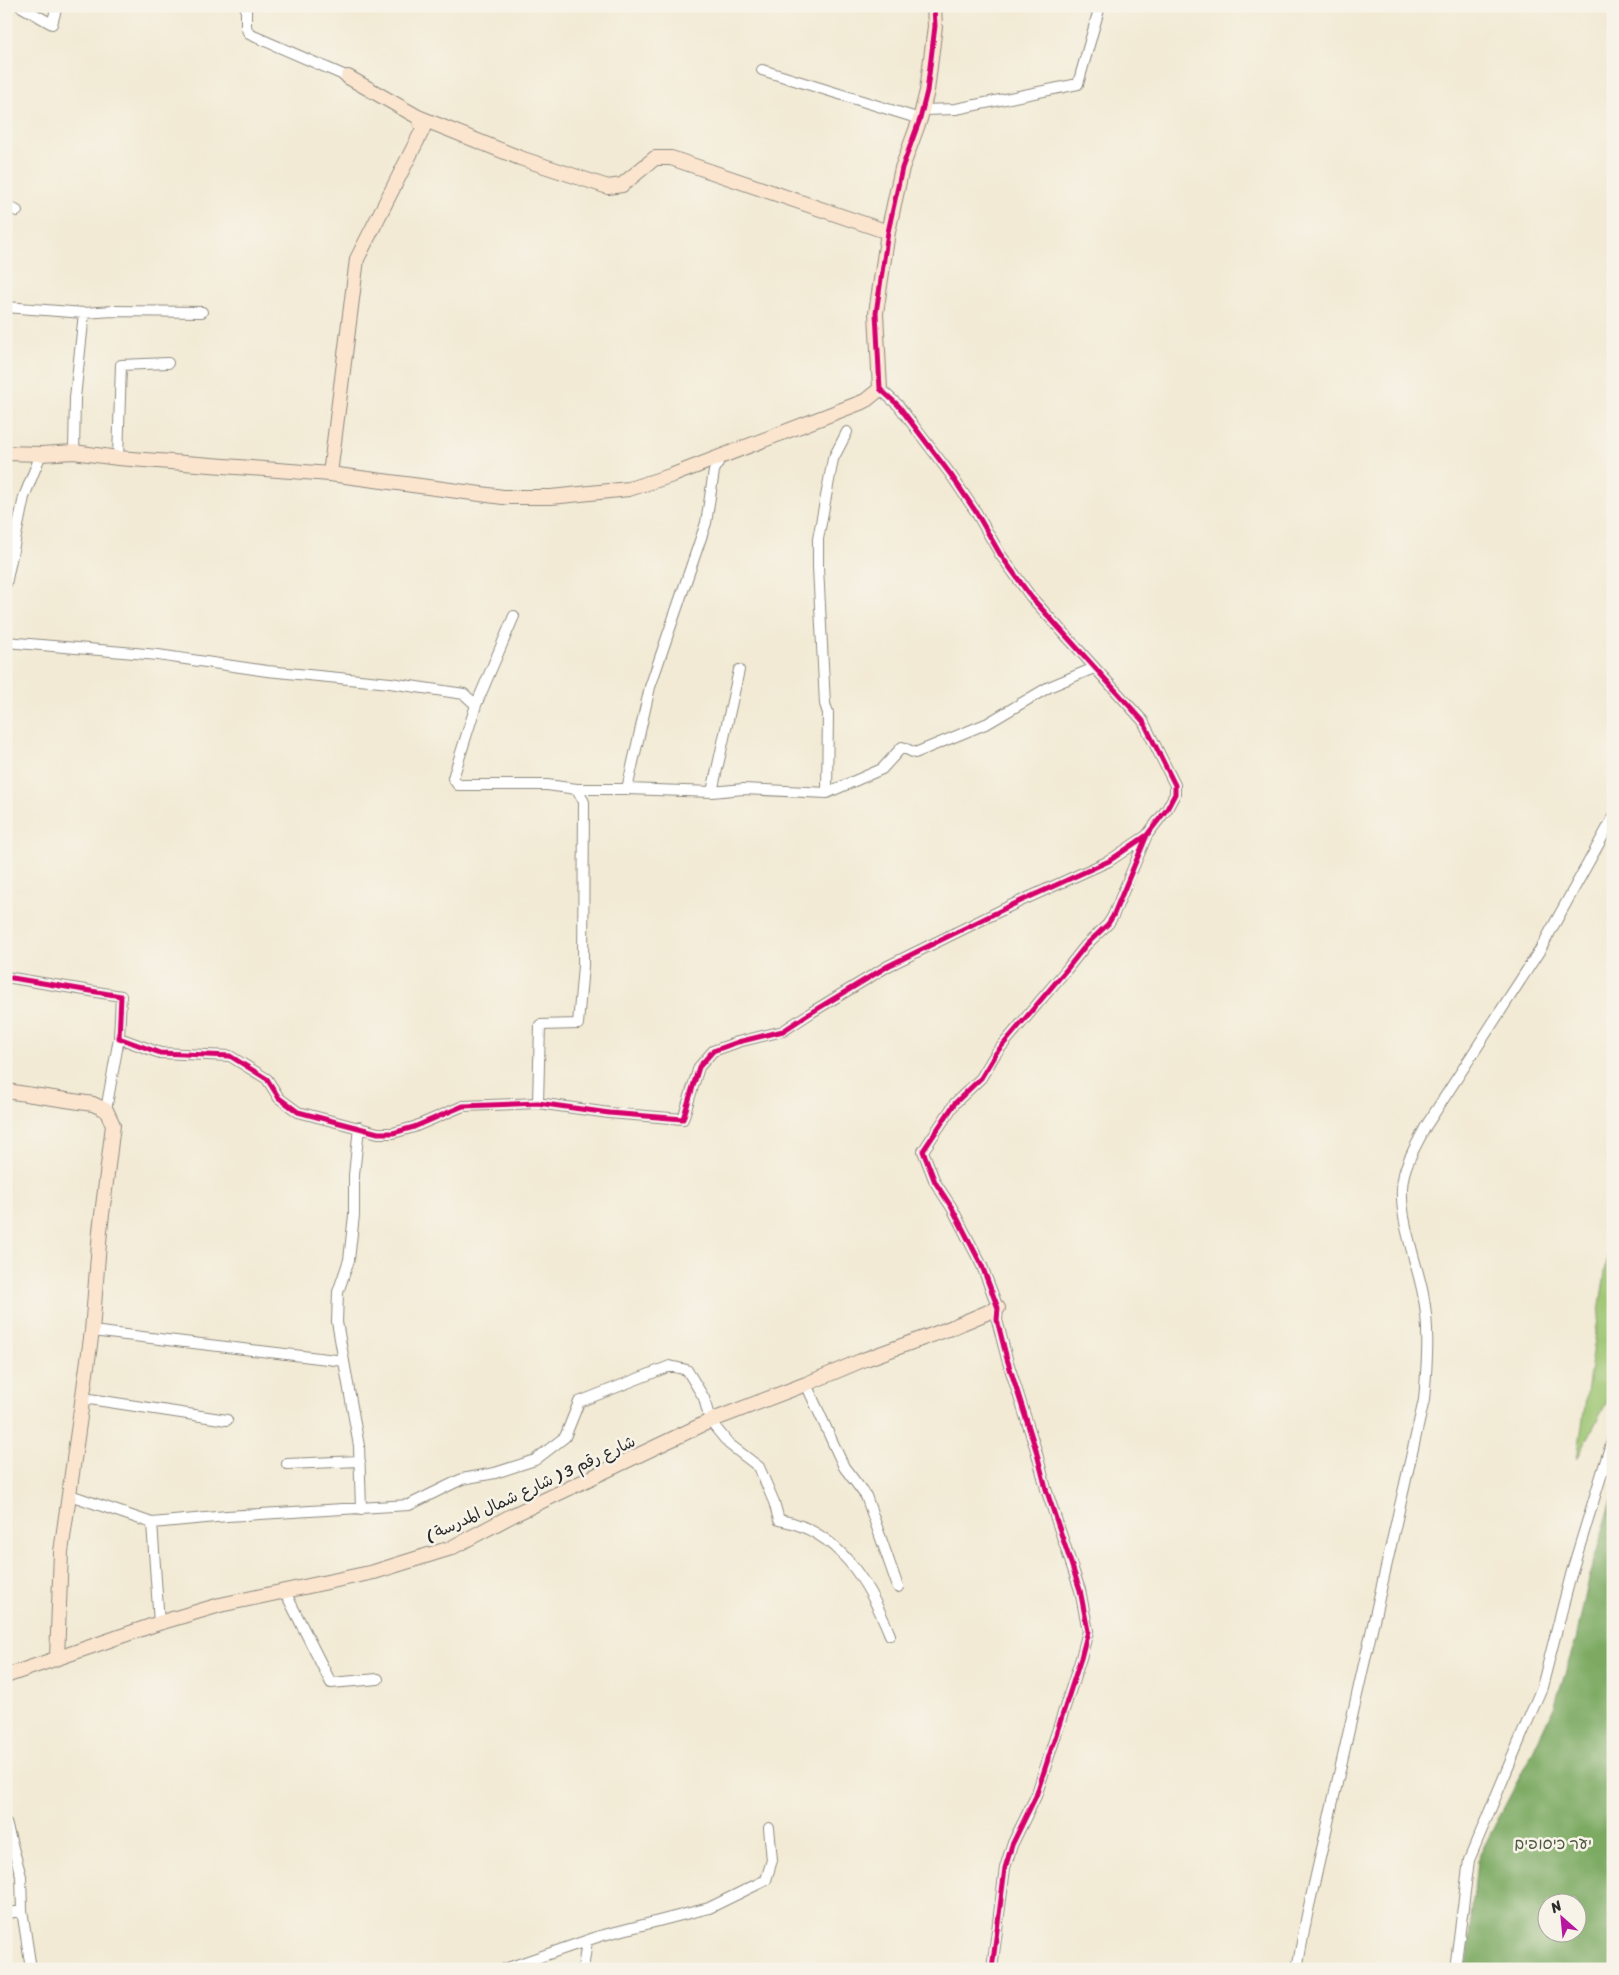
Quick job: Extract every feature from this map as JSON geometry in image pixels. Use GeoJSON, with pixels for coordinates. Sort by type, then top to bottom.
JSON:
{"type":"FeatureCollection","features":[{"type":"Feature","properties":{"kind":"street"},"geometry":{"type":"LineString","coordinates":[[20,6],[52,24],[57,6]]}},
{"type":"Feature","properties":{"kind":"street"},"geometry":{"type":"LineString","coordinates":[[246,6],[246,27],[249,34],[348,77],[418,117],[520,158],[608,187],[622,185],[655,158],[670,158],[888,232]]}},
{"type":"Feature","properties":{"kind":"street"},"geometry":{"type":"LineString","coordinates":[[934,6],[936,26],[932,63],[921,114],[902,168],[888,232],[876,313],[880,389],[898,405],[951,475],[976,512],[1000,554],[1026,590],[1143,721],[1175,785],[1175,794],[1147,835],[1108,924],[1086,945],[1068,969],[996,1052],[981,1078],[954,1103],[923,1151],[935,1182],[952,1208],[982,1266],[998,1308],[997,1320],[1007,1359],[1036,1450],[1046,1489],[1080,1590],[1088,1631],[1036,1796],[1012,1844],[1004,1868],[992,1969]]}},
{"type":"Feature","properties":{"kind":"street"},"geometry":{"type":"LineString","coordinates":[[762,70],[921,114],[956,109],[1078,84],[1100,6]]}},
{"type":"Feature","properties":{"kind":"street"},"geometry":{"type":"LineString","coordinates":[[330,474],[357,259],[423,129],[418,117]]}},
{"type":"Feature","properties":{"kind":"street"},"geometry":{"type":"LineString","coordinates":[[6,206],[17,211]]}},
{"type":"Feature","properties":{"kind":"street"},"geometry":{"type":"LineString","coordinates":[[6,307],[84,313],[113,311],[202,312]]}},
{"type":"Feature","properties":{"kind":"street"},"geometry":{"type":"LineString","coordinates":[[74,452],[75,398],[84,313]]}},
{"type":"Feature","properties":{"kind":"street"},"geometry":{"type":"LineString","coordinates":[[118,458],[121,365],[168,363]]}},
{"type":"Feature","properties":{"kind":"street"},"geometry":{"type":"LineString","coordinates":[[6,453],[41,454],[74,452],[118,458],[330,474],[503,497],[551,497],[629,489],[673,475],[865,401],[880,389]]}},
{"type":"Feature","properties":{"kind":"street"},"geometry":{"type":"LineString","coordinates":[[826,793],[828,713],[825,704],[818,538],[833,459],[847,432]]}},
{"type":"Feature","properties":{"kind":"street"},"geometry":{"type":"LineString","coordinates":[[6,584],[24,497],[41,454]]}},
{"type":"Feature","properties":{"kind":"street"},"geometry":{"type":"LineString","coordinates":[[628,789],[650,687],[706,523],[714,471],[722,456]]}},
{"type":"Feature","properties":{"kind":"street"},"geometry":{"type":"LineString","coordinates":[[514,616],[476,705],[453,778],[458,785],[712,792],[743,789],[826,793],[882,770],[902,747],[915,753],[988,722],[1049,687],[1094,668]]}},
{"type":"Feature","properties":{"kind":"street"},"geometry":{"type":"LineString","coordinates":[[6,642],[158,655],[267,671],[390,684],[464,694],[476,705]]}},
{"type":"Feature","properties":{"kind":"street"},"geometry":{"type":"LineString","coordinates":[[712,792],[738,670]]}},
{"type":"Feature","properties":{"kind":"street"},"geometry":{"type":"LineString","coordinates":[[538,1103],[540,1025],[578,1024],[583,957],[584,802],[577,789]]}},
{"type":"Feature","properties":{"kind":"street"},"geometry":{"type":"LineString","coordinates":[[1297,1969],[1309,1905],[1424,1400],[1428,1362],[1427,1324],[1423,1294],[1406,1229],[1403,1205],[1403,1176],[1409,1156],[1426,1126],[1540,950],[1613,818]]}},
{"type":"Feature","properties":{"kind":"street"},"geometry":{"type":"LineString","coordinates":[[119,1038],[160,1053],[230,1056],[267,1079],[279,1098],[298,1112],[378,1133],[393,1133],[414,1128],[463,1106],[538,1103],[608,1113],[683,1119],[699,1067],[713,1051],[738,1042],[782,1031],[888,966],[1012,905],[1108,861],[1147,835]]}},
{"type":"Feature","properties":{"kind":"street"},"geometry":{"type":"LineString","coordinates":[[6,977],[121,996],[119,1038],[106,1110],[113,1125],[100,1231],[92,1331],[61,1552],[58,1658]]}},
{"type":"Feature","properties":{"kind":"street"},"geometry":{"type":"LineString","coordinates":[[6,1091],[92,1104],[106,1110]]}},
{"type":"Feature","properties":{"kind":"street"},"geometry":{"type":"LineString","coordinates":[[359,1127],[354,1175],[354,1215],[349,1260],[338,1292],[337,1322],[359,1446],[361,1509]]}},
{"type":"Feature","properties":{"kind":"street","name":"شارع رقم 3 ( شارع شمال المدرسة )"},"geometry":{"type":"LineString","coordinates":[[6,1676],[159,1623],[220,1605],[374,1572],[451,1548],[513,1515],[710,1421],[998,1308]]}},
{"type":"Feature","properties":{"kind":"street"},"geometry":{"type":"LineString","coordinates":[[92,1331],[344,1361]]}},
{"type":"Feature","properties":{"kind":"street"},"geometry":{"type":"LineString","coordinates":[[70,1495],[152,1523],[227,1516],[409,1505],[462,1479],[495,1473],[535,1460],[565,1437],[579,1402],[670,1366],[687,1370],[704,1398],[710,1421],[729,1444],[759,1467],[774,1502],[779,1520],[793,1522],[812,1531],[832,1544],[848,1559],[877,1602],[890,1635]]}},
{"type":"Feature","properties":{"kind":"street"},"geometry":{"type":"LineString","coordinates":[[806,1384],[844,1467],[866,1496],[898,1587]]}},
{"type":"Feature","properties":{"kind":"street"},"geometry":{"type":"LineString","coordinates":[[82,1398],[227,1420]]}},
{"type":"Feature","properties":{"kind":"street"},"geometry":{"type":"LineString","coordinates":[[1455,1969],[1469,1860],[1542,1687],[1572,1571],[1613,1437]]}},
{"type":"Feature","properties":{"kind":"street"},"geometry":{"type":"LineString","coordinates":[[287,1464],[360,1461]]}},
{"type":"Feature","properties":{"kind":"street"},"geometry":{"type":"LineString","coordinates":[[152,1523],[159,1623]]}},
{"type":"Feature","properties":{"kind":"street"},"geometry":{"type":"LineString","coordinates":[[284,1590],[331,1683],[378,1678]]}},
{"type":"Feature","properties":{"kind":"street"},"geometry":{"type":"LineString","coordinates":[[6,1823],[22,1876],[22,1910],[31,1969]]}},
{"type":"Feature","properties":{"kind":"street"},"geometry":{"type":"LineString","coordinates":[[505,1969],[587,1941],[709,1908],[766,1880],[772,1860],[770,1828]]}},
{"type":"Feature","properties":{"kind":"street"},"geometry":{"type":"LineString","coordinates":[[6,1914],[22,1910]]}},
{"type":"Feature","properties":{"kind":"street"},"geometry":{"type":"LineString","coordinates":[[583,1969],[587,1941]]}},
{"type":"Feature","properties":{"kind":"green space"},"geometry":{"type":"Polygon","coordinates":[[[1613,1219],[1613,1390],[1577,1459],[1613,1219]]]}},
{"type":"Feature","properties":{"kind":"green space","name":"יער כיסופים"},"geometry":{"type":"Polygon","coordinates":[[[1613,1497],[1613,1969],[1466,1969],[1477,1860],[1555,1704],[1576,1639],[1590,1574],[1613,1497]]]}},
{"type":"Feature","properties":{"kind":"cycle path"},"geometry":{"type":"LineString","coordinates":[[934,6],[935,26],[927,91],[920,119],[902,168],[888,232],[876,313],[880,389],[898,405],[951,475],[976,512],[1000,554],[1031,597],[1143,721],[1175,785],[1175,794],[1167,809],[1147,835],[1108,924],[1086,945],[996,1053],[981,1078],[955,1103],[923,1151],[935,1182],[952,1208],[982,1266],[998,1308],[997,1320],[1007,1359],[1036,1450],[1046,1489],[1080,1590],[1088,1631],[1036,1796],[1012,1845],[1005,1868],[992,1969]]}},
{"type":"Feature","properties":{"kind":"cycle path"},"geometry":{"type":"LineString","coordinates":[[6,977],[121,996],[119,1038],[160,1053],[230,1056],[267,1079],[279,1098],[298,1112],[378,1133],[393,1133],[414,1127],[463,1106],[538,1103],[609,1113],[683,1119],[699,1067],[713,1051],[738,1042],[783,1031],[888,966],[1012,905],[1109,861],[1147,835]]}}]}
